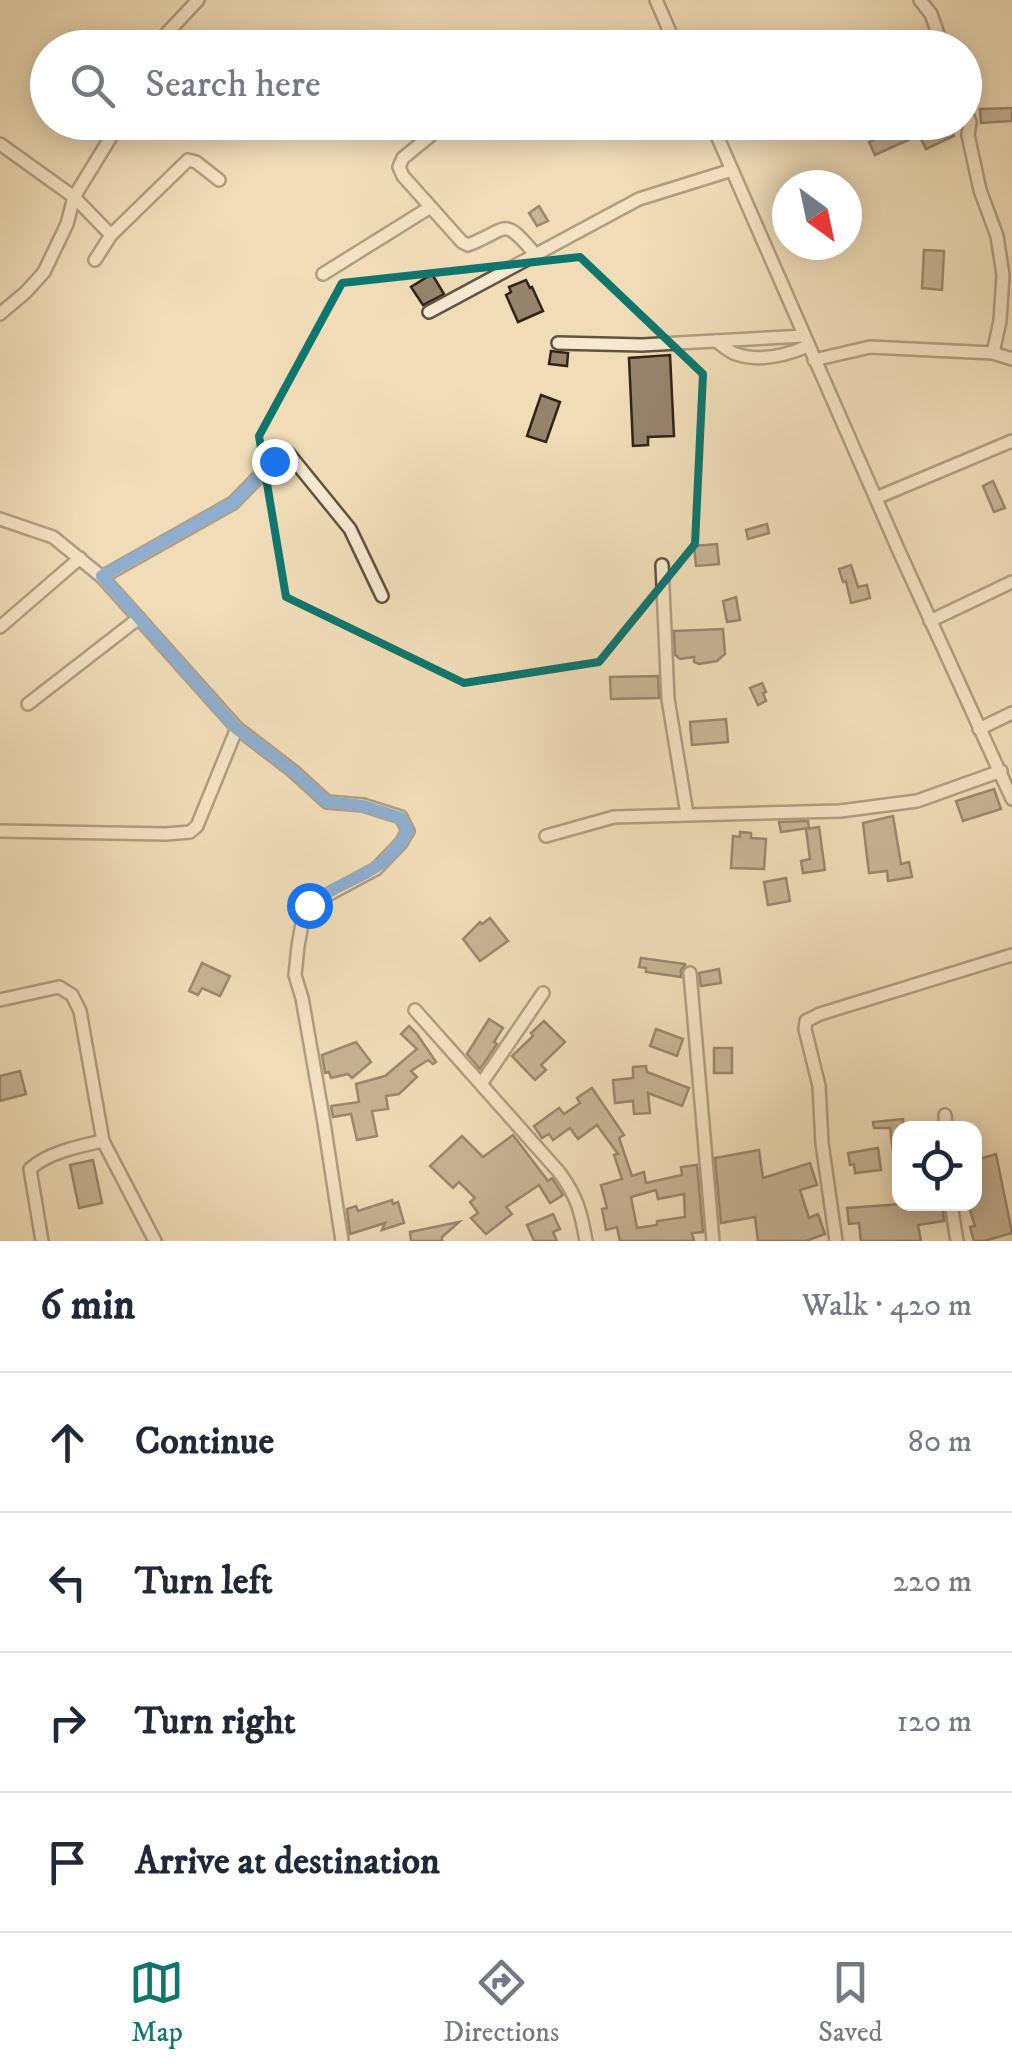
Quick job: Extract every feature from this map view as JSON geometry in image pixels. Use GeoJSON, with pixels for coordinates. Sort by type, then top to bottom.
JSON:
{"type":"FeatureCollection","features":[{"type":"Feature","properties":{"kind":"street"},"geometry":{"type":"LineString","coordinates":[[170,30],[198,0]]}},
{"type":"Feature","properties":{"kind":"street"},"geometry":{"type":"LineString","coordinates":[[656,0],[669,30]]}},
{"type":"Feature","properties":{"kind":"street"},"geometry":{"type":"LineString","coordinates":[[920,0],[937,30]]}},
{"type":"Feature","properties":{"kind":"street"},"geometry":{"type":"LineString","coordinates":[[0,314],[44,272],[67,224],[74,197],[109,140]]}},
{"type":"Feature","properties":{"kind":"street"},"geometry":{"type":"LineString","coordinates":[[426,140],[399,166],[429,208],[468,245],[508,228],[534,254]]}},
{"type":"Feature","properties":{"kind":"street"},"geometry":{"type":"LineString","coordinates":[[718,140],[1012,798]]}},
{"type":"Feature","properties":{"kind":"street"},"geometry":{"type":"LineString","coordinates":[[969,140],[980,190],[997,236],[1002,275],[1000,321],[993,354]]}},
{"type":"Feature","properties":{"kind":"street"},"geometry":{"type":"LineString","coordinates":[[0,144],[74,197],[112,235]]}},
{"type":"Feature","properties":{"kind":"street"},"geometry":{"type":"LineString","coordinates":[[95,260],[112,235],[188,160],[218,180]]}},
{"type":"Feature","properties":{"kind":"street"},"geometry":{"type":"LineString","coordinates":[[429,312],[639,199],[732,170]]}},
{"type":"Feature","properties":{"kind":"street"},"geometry":{"type":"LineString","coordinates":[[323,274],[429,208]]}},
{"type":"Feature","properties":{"kind":"street"},"geometry":{"type":"LineString","coordinates":[[716,341],[735,354],[756,357],[788,354],[806,341]]}},
{"type":"Feature","properties":{"kind":"street"},"geometry":{"type":"LineString","coordinates":[[558,343],[806,341]]}},
{"type":"Feature","properties":{"kind":"street"},"geometry":{"type":"LineString","coordinates":[[814,360],[870,347],[993,354],[1012,359]]}},
{"type":"Feature","properties":{"kind":"street"},"geometry":{"type":"LineString","coordinates":[[876,498],[1012,441]]}},
{"type":"Feature","properties":{"kind":"street"},"geometry":{"type":"LineString","coordinates":[[102,576],[233,503],[274,461],[289,454],[350,529],[382,596]]}},
{"type":"Feature","properties":{"kind":"street"},"geometry":{"type":"LineString","coordinates":[[0,519],[54,537],[102,576],[236,728],[327,802],[389,813],[401,818],[408,831],[402,843],[376,868],[309,905],[298,946],[295,975],[342,1241]]}},
{"type":"Feature","properties":{"kind":"street"},"geometry":{"type":"LineString","coordinates":[[0,627],[80,558]]}},
{"type":"Feature","properties":{"kind":"street"},"geometry":{"type":"LineString","coordinates":[[662,565],[668,699],[687,814]]}},
{"type":"Feature","properties":{"kind":"street"},"geometry":{"type":"LineString","coordinates":[[930,621],[1012,582]]}},
{"type":"Feature","properties":{"kind":"street"},"geometry":{"type":"LineString","coordinates":[[28,704],[139,618]]}},
{"type":"Feature","properties":{"kind":"street"},"geometry":{"type":"LineString","coordinates":[[978,729],[1012,713]]}},
{"type":"Feature","properties":{"kind":"street"},"geometry":{"type":"LineString","coordinates":[[0,830],[190,832],[197,826],[236,728]]}},
{"type":"Feature","properties":{"kind":"street"},"geometry":{"type":"LineString","coordinates":[[546,836],[614,818],[840,810],[917,801],[1001,771]]}},
{"type":"Feature","properties":{"kind":"street"},"geometry":{"type":"LineString","coordinates":[[836,1241],[818,1086],[806,1022],[820,1014],[1012,955]]}},
{"type":"Feature","properties":{"kind":"street"},"geometry":{"type":"LineString","coordinates":[[690,974],[714,1241]]}},
{"type":"Feature","properties":{"kind":"street"},"geometry":{"type":"LineString","coordinates":[[0,1000],[58,987],[72,995],[80,1011],[103,1141],[155,1241]]}},
{"type":"Feature","properties":{"kind":"street"},"geometry":{"type":"LineString","coordinates":[[481,1084],[543,993]]}},
{"type":"Feature","properties":{"kind":"street"},"geometry":{"type":"LineString","coordinates":[[415,1010],[573,1191],[586,1241]]}},
{"type":"Feature","properties":{"kind":"street"},"geometry":{"type":"LineString","coordinates":[[42,1241],[30,1169],[37,1162],[103,1141]]}},
{"type":"Feature","properties":{"kind":"street"},"geometry":{"type":"LineString","coordinates":[[952,1211],[957,1241]]}},
{"type":"Feature","properties":{"kind":"highlighted area"},"geometry":{"type":"Polygon","coordinates":[[[580,257],[703,374],[695,544],[599,662],[464,683],[286,597],[259,436],[342,283],[580,257]]]}},
{"type":"Feature","properties":{"kind":"building"},"geometry":{"type":"Polygon","coordinates":[[[1012,108],[1012,121],[982,123],[982,109],[1012,108]]]}},
{"type":"Feature","properties":{"kind":"building"},"geometry":{"type":"Polygon","coordinates":[[[873,140],[908,140],[875,155],[869,142],[873,140]]]}},
{"type":"Feature","properties":{"kind":"building"},"geometry":{"type":"Polygon","coordinates":[[[922,140],[945,140],[926,149],[922,140]]]}},
{"type":"Feature","properties":{"kind":"building"},"geometry":{"type":"Polygon","coordinates":[[[539,206],[548,221],[537,226],[529,213],[539,206]]]}},
{"type":"Feature","properties":{"kind":"building"},"geometry":{"type":"Polygon","coordinates":[[[924,250],[944,251],[942,290],[922,288],[924,250]]]}},
{"type":"Feature","properties":{"kind":"building"},"geometry":{"type":"Polygon","coordinates":[[[432,274],[444,294],[423,305],[411,287],[432,274]]]}},
{"type":"Feature","properties":{"kind":"building"},"geometry":{"type":"Polygon","coordinates":[[[526,280],[543,311],[518,322],[506,295],[511,292],[509,287],[526,280]]]}},
{"type":"Feature","properties":{"kind":"building"},"geometry":{"type":"Polygon","coordinates":[[[551,351],[568,353],[567,366],[549,364],[551,351]]]}},
{"type":"Feature","properties":{"kind":"building"},"geometry":{"type":"Polygon","coordinates":[[[670,355],[674,436],[648,437],[648,445],[633,446],[629,358],[670,355]]]}},
{"type":"Feature","properties":{"kind":"building"},"geometry":{"type":"Polygon","coordinates":[[[541,395],[560,402],[546,442],[527,436],[541,395]]]}},
{"type":"Feature","properties":{"kind":"building"},"geometry":{"type":"Polygon","coordinates":[[[993,481],[1005,508],[994,512],[983,486],[993,481]]]}},
{"type":"Feature","properties":{"kind":"building"},"geometry":{"type":"Polygon","coordinates":[[[767,524],[769,533],[748,539],[746,530],[767,524]]]}},
{"type":"Feature","properties":{"kind":"building"},"geometry":{"type":"Polygon","coordinates":[[[717,544],[719,564],[696,566],[694,546],[717,544]]]}},
{"type":"Feature","properties":{"kind":"building"},"geometry":{"type":"Polygon","coordinates":[[[851,565],[858,587],[867,585],[870,598],[851,603],[839,569],[851,565]]]}},
{"type":"Feature","properties":{"kind":"building"},"geometry":{"type":"Polygon","coordinates":[[[736,597],[740,620],[727,622],[723,601],[736,597]]]}},
{"type":"Feature","properties":{"kind":"building"},"geometry":{"type":"Polygon","coordinates":[[[723,629],[725,654],[717,661],[699,664],[694,657],[680,659],[675,655],[674,631],[723,629]]]}},
{"type":"Feature","properties":{"kind":"building"},"geometry":{"type":"Polygon","coordinates":[[[658,676],[659,698],[611,699],[610,677],[658,676]]]}},
{"type":"Feature","properties":{"kind":"building"},"geometry":{"type":"Polygon","coordinates":[[[762,683],[766,701],[758,705],[750,688],[762,683]]]}},
{"type":"Feature","properties":{"kind":"building"},"geometry":{"type":"Polygon","coordinates":[[[726,719],[728,742],[692,745],[690,722],[726,719]]]}},
{"type":"Feature","properties":{"kind":"building"},"geometry":{"type":"Polygon","coordinates":[[[994,789],[1001,809],[963,821],[956,801],[994,789]]]}},
{"type":"Feature","properties":{"kind":"building"},"geometry":{"type":"Polygon","coordinates":[[[893,816],[901,864],[909,862],[912,877],[888,881],[887,871],[869,873],[863,823],[893,816]]]}},
{"type":"Feature","properties":{"kind":"building"},"geometry":{"type":"Polygon","coordinates":[[[808,821],[809,828],[781,832],[779,822],[808,821]]]}},
{"type":"Feature","properties":{"kind":"building"},"geometry":{"type":"Polygon","coordinates":[[[819,827],[825,870],[803,873],[801,861],[810,859],[806,829],[819,827]]]}},
{"type":"Feature","properties":{"kind":"building"},"geometry":{"type":"Polygon","coordinates":[[[740,832],[766,839],[764,869],[731,868],[733,836],[740,837],[740,832]]]}},
{"type":"Feature","properties":{"kind":"building"},"geometry":{"type":"Polygon","coordinates":[[[786,878],[790,901],[768,905],[764,882],[786,878]]]}},
{"type":"Feature","properties":{"kind":"building"},"geometry":{"type":"Polygon","coordinates":[[[490,918],[508,941],[480,961],[463,939],[490,918]]]}},
{"type":"Feature","properties":{"kind":"building"},"geometry":{"type":"Polygon","coordinates":[[[641,958],[685,965],[681,977],[646,972],[646,968],[639,967],[641,958]]]}},
{"type":"Feature","properties":{"kind":"building"},"geometry":{"type":"Polygon","coordinates":[[[202,963],[230,976],[220,996],[202,988],[198,995],[189,991],[202,963]]]}},
{"type":"Feature","properties":{"kind":"building"},"geometry":{"type":"Polygon","coordinates":[[[719,969],[721,983],[701,986],[699,973],[719,969]]]}},
{"type":"Feature","properties":{"kind":"building"},"geometry":{"type":"Polygon","coordinates":[[[489,1019],[503,1028],[480,1069],[467,1054],[489,1019]]]}},
{"type":"Feature","properties":{"kind":"building"},"geometry":{"type":"Polygon","coordinates":[[[544,1021],[565,1042],[541,1065],[546,1070],[535,1080],[512,1056],[544,1021]]]}},
{"type":"Feature","properties":{"kind":"building"},"geometry":{"type":"Polygon","coordinates":[[[409,1026],[436,1062],[428,1060],[411,1071],[417,1077],[399,1094],[386,1096],[388,1109],[372,1111],[377,1136],[357,1140],[351,1114],[333,1117],[331,1106],[359,1102],[356,1084],[385,1076],[417,1049],[401,1034],[409,1026]]]}},
{"type":"Feature","properties":{"kind":"building"},"geometry":{"type":"Polygon","coordinates":[[[656,1029],[683,1039],[677,1056],[650,1046],[656,1029]]]}},
{"type":"Feature","properties":{"kind":"building"},"geometry":{"type":"Polygon","coordinates":[[[356,1042],[371,1062],[352,1078],[348,1074],[331,1078],[329,1072],[325,1073],[322,1055],[356,1042]]]}},
{"type":"Feature","properties":{"kind":"building"},"geometry":{"type":"Polygon","coordinates":[[[714,1048],[732,1048],[732,1073],[714,1073],[714,1048]]]}},
{"type":"Feature","properties":{"kind":"building"},"geometry":{"type":"Polygon","coordinates":[[[646,1066],[647,1072],[689,1088],[682,1106],[648,1093],[650,1113],[634,1114],[633,1101],[615,1103],[613,1080],[633,1078],[633,1067],[646,1066]]]}},
{"type":"Feature","properties":{"kind":"building"},"geometry":{"type":"Polygon","coordinates":[[[20,1071],[26,1094],[0,1101],[0,1076],[20,1071]]]}},
{"type":"Feature","properties":{"kind":"building"},"geometry":{"type":"Polygon","coordinates":[[[592,1088],[624,1135],[619,1138],[632,1176],[644,1172],[646,1183],[682,1175],[681,1167],[697,1165],[703,1232],[692,1233],[694,1241],[620,1241],[617,1227],[606,1230],[602,1209],[607,1208],[601,1185],[622,1179],[614,1155],[618,1154],[597,1125],[578,1139],[570,1128],[553,1140],[549,1134],[542,1138],[534,1126],[559,1108],[564,1114],[580,1103],[577,1098],[592,1088]],[[656,1190],[631,1197],[637,1228],[685,1217],[684,1194],[658,1199],[656,1190]]]}},
{"type":"Feature","properties":{"kind":"building"},"geometry":{"type":"Polygon","coordinates":[[[903,1119],[903,1121],[892,1121],[892,1143],[890,1128],[874,1128],[873,1122],[903,1119]]]}},
{"type":"Feature","properties":{"kind":"building"},"geometry":{"type":"Polygon","coordinates":[[[513,1135],[563,1195],[550,1203],[539,1185],[506,1207],[512,1214],[486,1234],[471,1218],[478,1213],[470,1202],[475,1198],[459,1182],[453,1188],[430,1166],[462,1136],[483,1157],[513,1135]]]}},
{"type":"Feature","properties":{"kind":"building"},"geometry":{"type":"Polygon","coordinates":[[[878,1148],[881,1170],[855,1173],[848,1153],[878,1148]]]}},
{"type":"Feature","properties":{"kind":"building"},"geometry":{"type":"Polygon","coordinates":[[[759,1150],[763,1178],[810,1163],[817,1185],[800,1190],[809,1218],[818,1214],[825,1234],[806,1241],[758,1241],[755,1217],[721,1223],[715,1158],[759,1150]]]}},
{"type":"Feature","properties":{"kind":"building"},"geometry":{"type":"Polygon","coordinates":[[[996,1154],[1012,1233],[974,1241],[970,1211],[982,1211],[982,1158],[996,1154]]]}},
{"type":"Feature","properties":{"kind":"building"},"geometry":{"type":"Polygon","coordinates":[[[93,1160],[102,1203],[79,1208],[70,1165],[93,1160]]]}},
{"type":"Feature","properties":{"kind":"building"},"geometry":{"type":"Polygon","coordinates":[[[392,1200],[393,1204],[398,1202],[404,1223],[382,1230],[385,1223],[350,1234],[347,1209],[356,1206],[358,1211],[392,1200]]]}},
{"type":"Feature","properties":{"kind":"building"},"geometry":{"type":"Polygon","coordinates":[[[892,1205],[892,1211],[943,1211],[944,1221],[918,1225],[921,1241],[861,1241],[859,1223],[849,1224],[847,1208],[892,1205]]]}},
{"type":"Feature","properties":{"kind":"building"},"geometry":{"type":"Polygon","coordinates":[[[553,1214],[560,1229],[553,1232],[557,1241],[534,1241],[527,1225],[553,1214]]]}},
{"type":"Feature","properties":{"kind":"building"},"geometry":{"type":"Polygon","coordinates":[[[459,1222],[442,1241],[411,1241],[410,1232],[459,1222]]]}},
{"type":"Feature","properties":{"kind":"route"},"geometry":{"type":"LineString","coordinates":[[274,461],[233,503],[102,576],[236,728],[327,802],[363,806],[401,818],[408,831],[402,843],[376,868],[309,905]]}}]}
